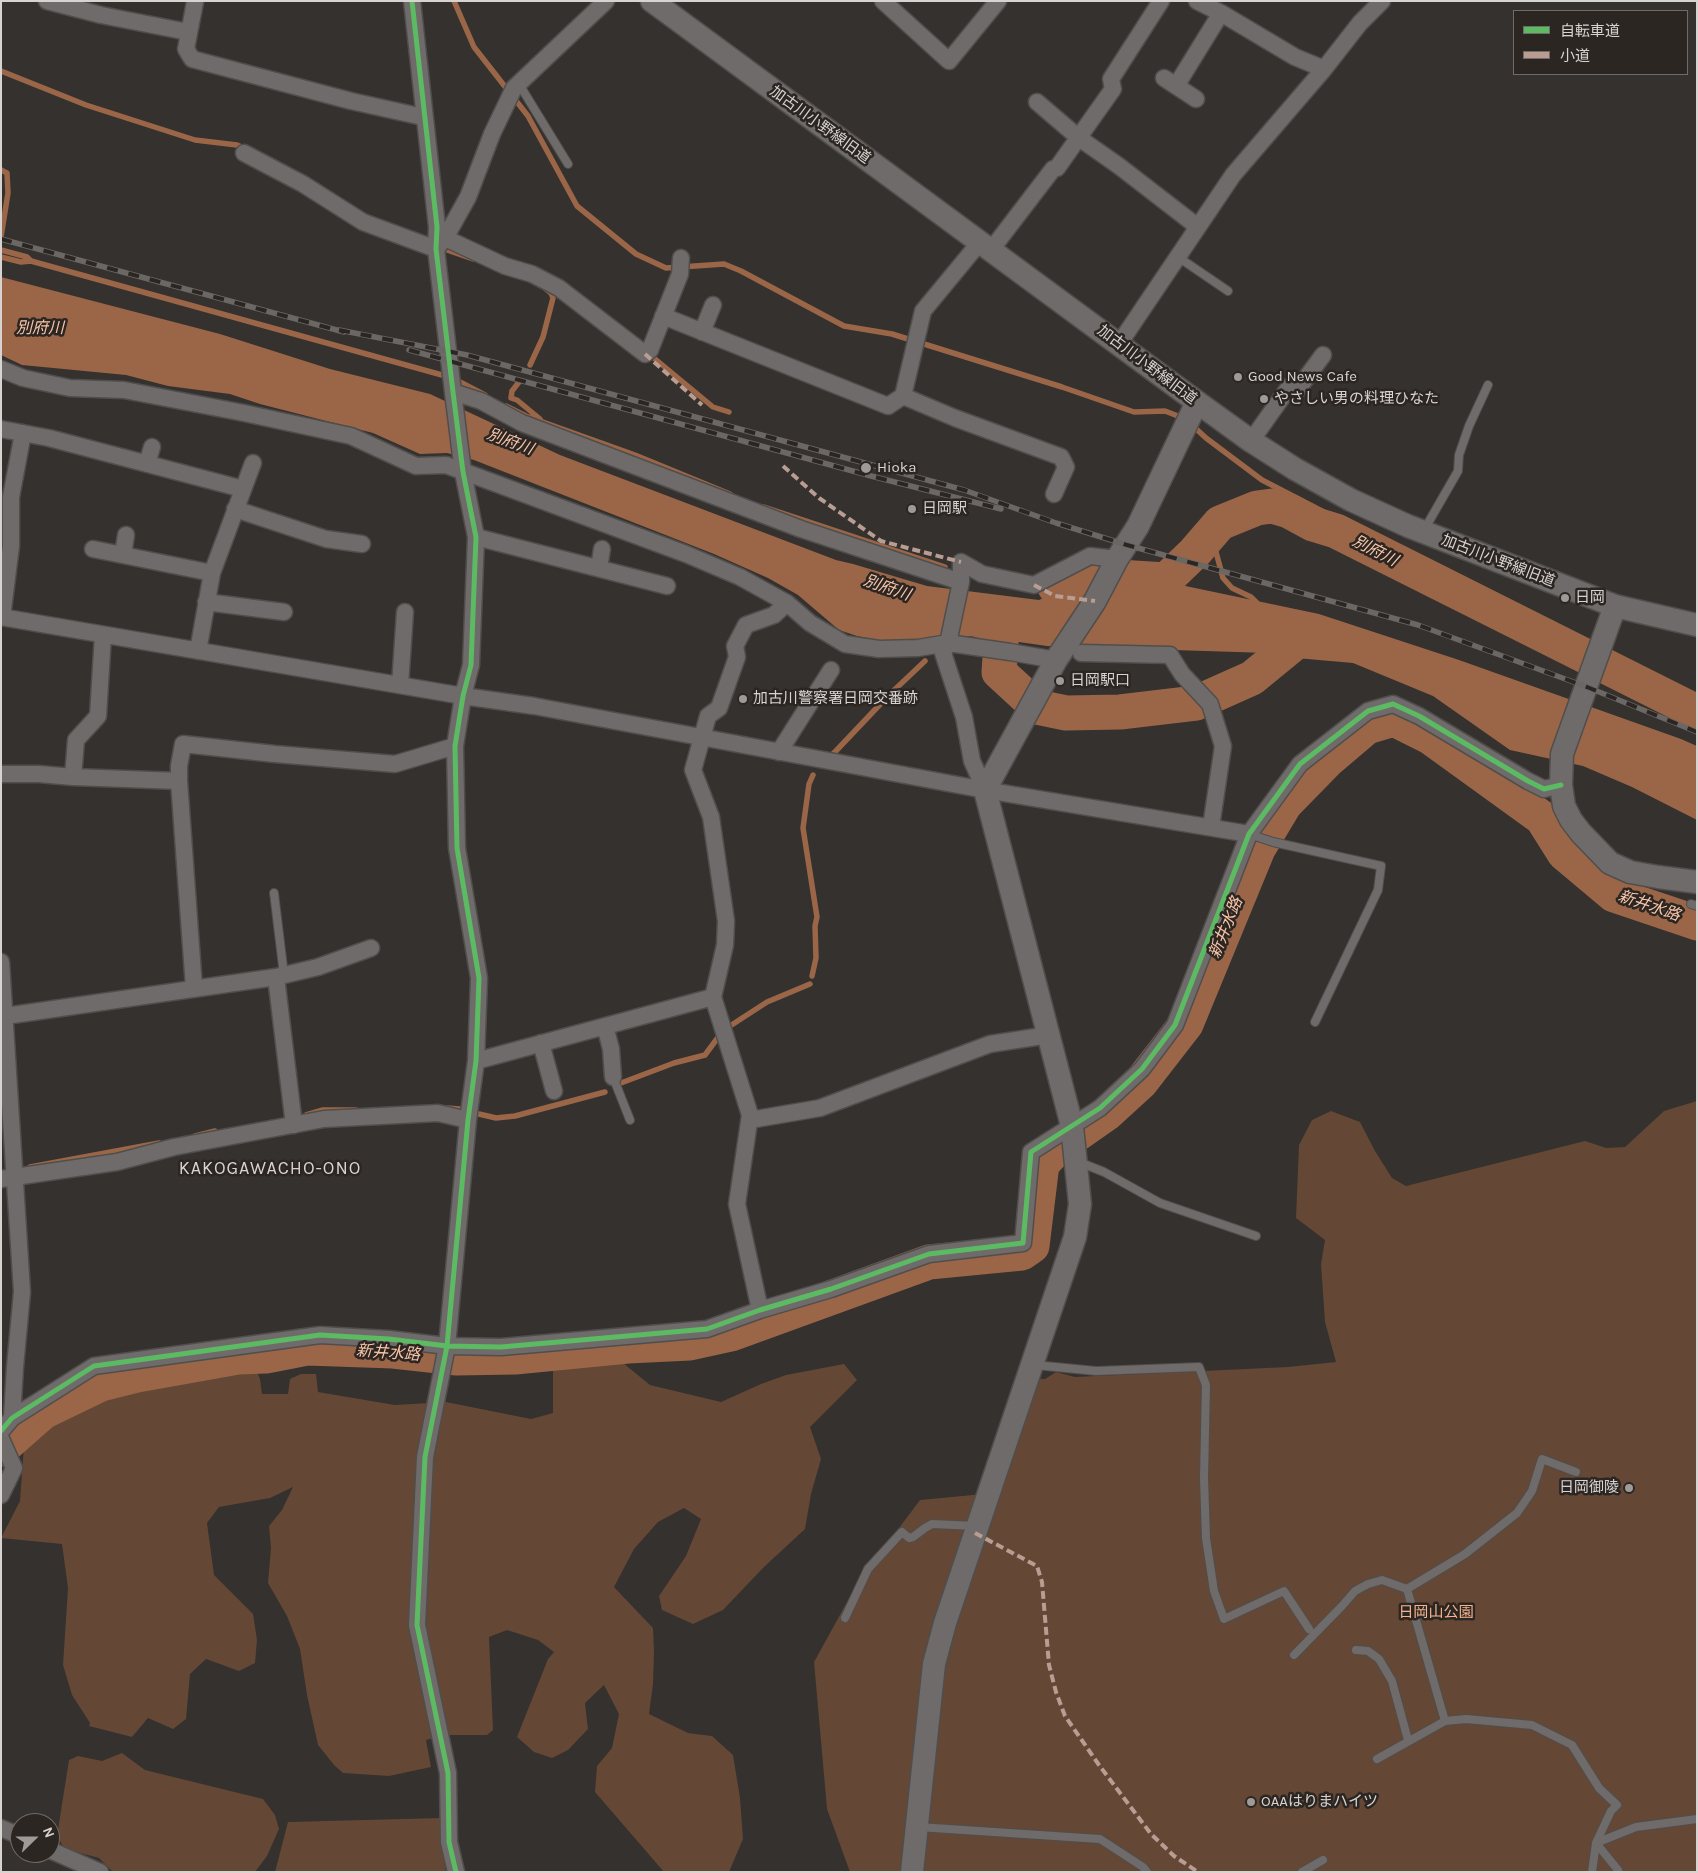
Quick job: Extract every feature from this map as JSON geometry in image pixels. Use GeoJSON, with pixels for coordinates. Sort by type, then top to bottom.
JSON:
{"type":"FeatureCollection","features":[{"type":"Feature","properties":{"kind":"street"},"geometry":{"type":"LineString","coordinates":[[47,1],[79,4],[102,15],[188,32]]}},
{"type":"Feature","properties":{"kind":"street"},"geometry":{"type":"LineString","coordinates":[[412,1],[453,392],[464,472],[476,537],[470,665],[462,696],[455,746],[457,848],[479,978],[476,1061],[468,1120],[447,1346],[425,1457],[417,1625],[448,1773],[449,1842],[456,1872]]}},
{"type":"Feature","properties":{"kind":"street"},"geometry":{"type":"LineString","coordinates":[[438,240],[468,197],[492,134],[514,91],[606,1]]}},
{"type":"Feature","properties":{"kind":"street","name":"加古川小野線旧道"},"geometry":{"type":"LineString","coordinates":[[652,1],[1197,402],[1251,441],[1295,469],[1351,500],[1423,532],[1615,606],[1697,625]]}},
{"type":"Feature","properties":{"kind":"street"},"geometry":{"type":"LineString","coordinates":[[883,1],[949,61],[998,1]]}},
{"type":"Feature","properties":{"kind":"street"},"geometry":{"type":"LineString","coordinates":[[663,316],[888,406],[903,396],[924,311],[986,246],[1053,169],[1057,168],[1113,89],[1112,80],[1161,1]]}},
{"type":"Feature","properties":{"kind":"street"},"geometry":{"type":"LineString","coordinates":[[1197,1],[1295,57],[1324,69]]}},
{"type":"Feature","properties":{"kind":"street"},"geometry":{"type":"LineString","coordinates":[[1119,344],[1233,175],[1324,69],[1360,23],[1382,1]]}},
{"type":"Feature","properties":{"kind":"street"},"geometry":{"type":"LineString","coordinates":[[195,2],[186,49],[192,59],[351,101],[423,117]]}},
{"type":"Feature","properties":{"kind":"street"},"geometry":{"type":"LineString","coordinates":[[1196,99],[1170,82],[1221,13]]}},
{"type":"Feature","properties":{"kind":"street"},"geometry":{"type":"LineString","coordinates":[[1037,102],[1079,138],[1119,166],[1198,227]]}},
{"type":"Feature","properties":{"kind":"street"},"geometry":{"type":"LineString","coordinates":[[244,153],[303,184],[363,222],[438,240],[532,274],[559,288],[645,354],[650,350],[680,274],[681,258]]}},
{"type":"Feature","properties":{"kind":"street"},"geometry":{"type":"LineString","coordinates":[[702,332],[713,305]]}},
{"type":"Feature","properties":{"kind":"street"},"geometry":{"type":"LineString","coordinates":[[1251,441],[1290,386],[1298,389],[1323,356]]}},
{"type":"Feature","properties":{"kind":"street"},"geometry":{"type":"LineString","coordinates":[[1,369],[23,378],[70,388],[124,390],[351,436],[416,466],[446,465],[686,554],[740,577],[787,604],[810,623],[845,644],[879,649],[918,648],[948,643],[1056,660]]}},
{"type":"Feature","properties":{"kind":"street"},"geometry":{"type":"LineString","coordinates":[[453,392],[481,402],[522,423],[800,529],[961,582]]}},
{"type":"Feature","properties":{"kind":"street"},"geometry":{"type":"LineString","coordinates":[[903,396],[955,418],[1061,457],[1066,467],[1054,494]]}},
{"type":"Feature","properties":{"kind":"street"},"geometry":{"type":"LineString","coordinates":[[985,790],[1056,660],[1095,601],[1116,559],[1138,526],[1197,402]]}},
{"type":"Feature","properties":{"kind":"street"},"geometry":{"type":"LineString","coordinates":[[1,429],[243,489]]}},
{"type":"Feature","properties":{"kind":"street"},"geometry":{"type":"LineString","coordinates":[[23,433],[6,497],[11,546],[2,617],[462,696],[534,706],[985,790],[1249,834]]}},
{"type":"Feature","properties":{"kind":"street"},"geometry":{"type":"LineString","coordinates":[[147,464],[152,447]]}},
{"type":"Feature","properties":{"kind":"street"},"geometry":{"type":"LineString","coordinates":[[198,651],[212,573],[253,463]]}},
{"type":"Feature","properties":{"kind":"street"},"geometry":{"type":"LineString","coordinates":[[235,508],[326,539],[362,544]]}},
{"type":"Feature","properties":{"kind":"street"},"geometry":{"type":"LineString","coordinates":[[123,555],[126,535]]}},
{"type":"Feature","properties":{"kind":"street"},"geometry":{"type":"LineString","coordinates":[[476,537],[668,586]]}},
{"type":"Feature","properties":{"kind":"street"},"geometry":{"type":"LineString","coordinates":[[93,549],[212,573]]}},
{"type":"Feature","properties":{"kind":"street"},"geometry":{"type":"LineString","coordinates":[[599,568],[602,549]]}},
{"type":"Feature","properties":{"kind":"street"},"geometry":{"type":"LineString","coordinates":[[912,1872],[934,1664],[945,1623],[1075,1237],[1080,1204],[1072,1126],[985,790],[972,761],[964,717],[942,653],[948,643],[961,582],[961,562],[982,574],[1034,585],[1090,556],[1116,559]]}},
{"type":"Feature","properties":{"kind":"street"},"geometry":{"type":"LineString","coordinates":[[206,602],[284,612]]}},
{"type":"Feature","properties":{"kind":"street"},"geometry":{"type":"LineString","coordinates":[[760,1310],[737,1204],[750,1115],[713,997],[725,945],[726,921],[711,816],[694,770],[708,716],[719,708],[737,657],[735,646],[746,625],[774,615],[787,604]]}},
{"type":"Feature","properties":{"kind":"street"},"geometry":{"type":"LineString","coordinates":[[1615,606],[1562,754],[1561,785],[1564,806],[1571,820],[1593,847],[1610,863],[1630,872],[1697,882]]}},
{"type":"Feature","properties":{"kind":"street"},"geometry":{"type":"LineString","coordinates":[[400,685],[405,612]]}},
{"type":"Feature","properties":{"kind":"street"},"geometry":{"type":"LineString","coordinates":[[73,777],[76,740],[98,716],[103,634]]}},
{"type":"Feature","properties":{"kind":"street"},"geometry":{"type":"LineString","coordinates":[[1082,653],[1170,656],[1182,674],[1210,704],[1222,746],[1211,827]]}},
{"type":"Feature","properties":{"kind":"street"},"geometry":{"type":"LineString","coordinates":[[779,752],[831,670]]}},
{"type":"Feature","properties":{"kind":"street"},"geometry":{"type":"LineString","coordinates":[[1,1431],[12,1418],[94,1366],[320,1335],[389,1339],[447,1346],[501,1347],[707,1329],[760,1310],[831,1289],[928,1254],[1023,1243],[1031,1152],[1100,1108],[1142,1069],[1175,1025],[1249,834],[1300,764],[1368,712],[1393,704],[1419,716],[1544,789],[1561,785]]}},
{"type":"Feature","properties":{"kind":"street"},"geometry":{"type":"LineString","coordinates":[[194,988],[178,781],[183,744],[395,764],[455,746]]}},
{"type":"Feature","properties":{"kind":"street"},"geometry":{"type":"LineString","coordinates":[[1,774],[39,774],[178,781]]}},
{"type":"Feature","properties":{"kind":"street"},"geometry":{"type":"LineString","coordinates":[[5,1016],[280,976],[318,967],[371,948]]}},
{"type":"Feature","properties":{"kind":"street"},"geometry":{"type":"LineString","coordinates":[[1,962],[5,1016],[8,1177],[22,1292],[12,1418]]}},
{"type":"Feature","properties":{"kind":"street"},"geometry":{"type":"LineString","coordinates":[[280,976],[294,1125]]}},
{"type":"Feature","properties":{"kind":"street"},"geometry":{"type":"LineString","coordinates":[[476,1061],[713,997]]}},
{"type":"Feature","properties":{"kind":"street"},"geometry":{"type":"LineString","coordinates":[[604,1026],[611,1049],[613,1078]]}},
{"type":"Feature","properties":{"kind":"street"},"geometry":{"type":"LineString","coordinates":[[750,1120],[820,1108],[990,1044],[1049,1035]]}},
{"type":"Feature","properties":{"kind":"street"},"geometry":{"type":"LineString","coordinates":[[542,1043],[554,1091]]}},
{"type":"Feature","properties":{"kind":"street"},"geometry":{"type":"LineString","coordinates":[[8,1177],[118,1162],[174,1147],[324,1120],[438,1113],[468,1120]]}},
{"type":"Feature","properties":{"kind":"street"},"geometry":{"type":"LineString","coordinates":[[1,1387],[15,1367]]}},
{"type":"Feature","properties":{"kind":"street"},"geometry":{"type":"LineString","coordinates":[[1,1439],[14,1468],[1,1496]]}},
{"type":"Feature","properties":{"kind":"street"},"geometry":{"type":"LineString","coordinates":[[60,1854],[100,1872]]}},
{"type":"Feature","properties":{"kind":"lane"},"geometry":{"type":"LineString","coordinates":[[514,91],[568,164]]}},
{"type":"Feature","properties":{"kind":"lane"},"geometry":{"type":"LineString","coordinates":[[1177,257],[1228,291]]}},
{"type":"Feature","properties":{"kind":"lane"},"geometry":{"type":"LineString","coordinates":[[1423,532],[1458,471],[1459,455],[1469,426],[1488,385]]}},
{"type":"Feature","properties":{"kind":"lane"},"geometry":{"type":"LineString","coordinates":[[1249,834],[1273,842],[1381,866],[1378,890],[1315,1022]]}},
{"type":"Feature","properties":{"kind":"lane"},"geometry":{"type":"LineString","coordinates":[[274,893],[280,976]]}},
{"type":"Feature","properties":{"kind":"lane"},"geometry":{"type":"LineString","coordinates":[[613,1078],[630,1120]]}},
{"type":"Feature","properties":{"kind":"lane"},"geometry":{"type":"LineString","coordinates":[[1074,1160],[1104,1172],[1160,1203],[1256,1236]]}},
{"type":"Feature","properties":{"kind":"lane"},"geometry":{"type":"LineString","coordinates":[[1033,1365],[1096,1371],[1199,1367],[1206,1385],[1204,1478],[1206,1538],[1214,1591],[1224,1618],[1284,1592],[1310,1629]]}},
{"type":"Feature","properties":{"kind":"lane"},"geometry":{"type":"LineString","coordinates":[[1407,1589],[1465,1554],[1517,1513],[1532,1491],[1542,1459],[1576,1472]]}},
{"type":"Feature","properties":{"kind":"lane"},"geometry":{"type":"LineString","coordinates":[[845,1618],[868,1569],[902,1532],[909,1538],[913,1538],[932,1524],[978,1526]]}},
{"type":"Feature","properties":{"kind":"lane"},"geometry":{"type":"LineString","coordinates":[[1294,1656],[1355,1591],[1368,1584],[1382,1580],[1407,1589]]}},
{"type":"Feature","properties":{"kind":"lane"},"geometry":{"type":"LineString","coordinates":[[1407,1589],[1445,1721]]}},
{"type":"Feature","properties":{"kind":"lane"},"geometry":{"type":"LineString","coordinates":[[1356,1650],[1368,1651],[1379,1659],[1392,1681],[1408,1740]]}},
{"type":"Feature","properties":{"kind":"lane"},"geometry":{"type":"LineString","coordinates":[[1377,1759],[1445,1721],[1466,1719],[1532,1725],[1572,1745],[1600,1788],[1617,1806],[1611,1811],[1596,1843],[1592,1872]]}},
{"type":"Feature","properties":{"kind":"lane"},"geometry":{"type":"LineString","coordinates":[[1596,1843],[1636,1827],[1697,1819]]}},
{"type":"Feature","properties":{"kind":"lane"},"geometry":{"type":"LineString","coordinates":[[918,1827],[1100,1839],[1143,1867],[1147,1872]]}},
{"type":"Feature","properties":{"kind":"lane"},"geometry":{"type":"LineString","coordinates":[[1596,1843],[1618,1870]]}},
{"type":"Feature","properties":{"kind":"lane"},"geometry":{"type":"LineString","coordinates":[[1302,1872],[1323,1860]]}},
{"type":"Feature","properties":{"kind":"green space","name":"日岡山公園"},"geometry":{"type":"Polygon","coordinates":[[[1697,1101],[1697,1872],[850,1872],[827,1809],[814,1662],[857,1584],[920,1500],[994,1493],[1037,1379],[1045,1379],[1056,1372],[1075,1377],[1288,1367],[1336,1362],[1325,1322],[1321,1264],[1325,1240],[1296,1218],[1299,1145],[1312,1120],[1331,1111],[1360,1122],[1392,1178],[1406,1186],[1585,1141],[1606,1148],[1625,1147],[1664,1111],[1697,1101]]]}},
{"type":"Feature","properties":{"kind":"green space"},"geometry":{"type":"Polygon","coordinates":[[[238,1355],[255,1367],[260,1379],[262,1394],[288,1394],[290,1379],[301,1374],[316,1374],[318,1392],[395,1405],[446,1402],[531,1419],[553,1413],[553,1371],[576,1360],[617,1358],[650,1385],[721,1402],[786,1375],[844,1364],[857,1380],[810,1427],[821,1459],[811,1494],[805,1529],[764,1567],[723,1610],[693,1624],[662,1610],[659,1596],[686,1556],[701,1519],[684,1508],[658,1522],[634,1549],[614,1587],[653,1628],[653,1684],[649,1714],[688,1733],[712,1736],[733,1755],[740,1798],[743,1839],[729,1872],[664,1872],[595,1792],[597,1766],[612,1748],[619,1714],[604,1685],[585,1703],[588,1729],[568,1750],[552,1758],[534,1752],[517,1737],[548,1659],[554,1652],[538,1640],[507,1630],[489,1637],[493,1730],[487,1735],[445,1735],[426,1740],[431,1767],[389,1776],[343,1773],[318,1745],[307,1695],[300,1649],[287,1616],[268,1583],[271,1548],[269,1526],[282,1510],[293,1487],[270,1498],[219,1507],[207,1523],[214,1575],[253,1614],[257,1640],[255,1663],[239,1671],[206,1659],[190,1674],[186,1719],[173,1729],[148,1718],[132,1737],[89,1726],[90,1723],[72,1695],[63,1665],[68,1588],[62,1544],[1,1538],[20,1501],[25,1431],[56,1406],[104,1379],[238,1355]]]}},
{"type":"Feature","properties":{"kind":"green space"},"geometry":{"type":"Polygon","coordinates":[[[122,1753],[145,1770],[263,1799],[275,1815],[279,1829],[267,1856],[255,1872],[113,1872],[99,1858],[65,1849],[60,1841],[60,1817],[69,1760],[78,1756],[102,1761],[122,1753]]]}},
{"type":"Feature","properties":{"kind":"green space"},"geometry":{"type":"Polygon","coordinates":[[[441,1818],[441,1842],[446,1872],[275,1872],[288,1822],[441,1818]]]}},
{"type":"Feature","properties":{"kind":"water","name":"別府川"},"geometry":{"type":"Polygon","coordinates":[[[1,277],[220,334],[330,369],[430,394],[560,455],[836,560],[927,586],[1039,600],[1084,579],[1176,584],[1319,614],[1459,660],[1697,746],[1697,820],[1632,787],[1583,766],[1510,750],[1433,696],[1353,663],[1296,658],[1268,653],[1047,646],[976,636],[885,642],[857,636],[839,630],[798,595],[768,578],[714,554],[474,460],[447,453],[420,454],[373,433],[260,404],[230,394],[168,386],[126,375],[22,365],[1,355],[1,277]]]}},
{"type":"Feature","properties":{"kind":"waterway"},"geometry":{"type":"LineString","coordinates":[[454,1],[474,47],[528,116],[577,206],[636,254],[666,268],[724,264],[741,271],[844,326],[892,334],[1062,387],[1134,412],[1165,411],[1183,418]]}},
{"type":"Feature","properties":{"kind":"waterway"},"geometry":{"type":"LineString","coordinates":[[1,71],[86,105],[195,140],[237,145],[246,149]]}},
{"type":"Feature","properties":{"kind":"waterway"},"geometry":{"type":"LineString","coordinates":[[1,170],[7,173],[8,193],[1,237]]}},
{"type":"Feature","properties":{"kind":"waterway"},"geometry":{"type":"LineString","coordinates":[[1,250],[27,257],[31,261]]}},
{"type":"Feature","properties":{"kind":"waterway"},"geometry":{"type":"LineString","coordinates":[[447,250],[473,259]]}},
{"type":"Feature","properties":{"kind":"waterway"},"geometry":{"type":"LineString","coordinates":[[1,257],[21,262],[31,261],[442,375]]}},
{"type":"Feature","properties":{"kind":"waterway"},"geometry":{"type":"LineString","coordinates":[[530,365],[543,337],[553,298],[546,289]]}},
{"type":"Feature","properties":{"kind":"waterway"},"geometry":{"type":"LineString","coordinates":[[649,354],[713,407],[729,412]]}},
{"type":"Feature","properties":{"kind":"waterway"},"geometry":{"type":"LineString","coordinates":[[460,382],[485,395]]}},
{"type":"Feature","properties":{"kind":"waterway"},"geometry":{"type":"LineString","coordinates":[[519,382],[512,391],[511,398],[517,400],[540,419]]}},
{"type":"Feature","properties":{"kind":"waterway"},"geometry":{"type":"LineString","coordinates":[[506,406],[526,416],[635,455],[730,494]]}},
{"type":"Feature","properties":{"kind":"waterway"},"geometry":{"type":"LineString","coordinates":[[1192,425],[1206,438],[1262,480],[1407,555],[1594,647]]}},
{"type":"Feature","properties":{"kind":"waterway"},"geometry":{"type":"LineString","coordinates":[[1185,545],[1211,517],[1254,498]]}},
{"type":"Feature","properties":{"kind":"waterway"},"geometry":{"type":"LineString","coordinates":[[1190,549],[1215,520],[1250,506],[1268,501],[1275,502],[1341,529],[1594,655]]}},
{"type":"Feature","properties":{"kind":"waterway","name":"別府川"},"geometry":{"type":"LineString","coordinates":[[1055,587],[1087,575],[1166,580],[1195,552],[1220,523],[1257,508],[1272,506],[1289,511],[1313,524],[1336,531],[1697,712]]}},
{"type":"Feature","properties":{"kind":"waterway"},"geometry":{"type":"LineString","coordinates":[[764,507],[945,567]]}},
{"type":"Feature","properties":{"kind":"waterway"},"geometry":{"type":"LineString","coordinates":[[1216,514],[1216,552],[1223,578],[1232,588],[1251,597],[1260,606]]}},
{"type":"Feature","properties":{"kind":"waterway"},"geometry":{"type":"LineString","coordinates":[[1127,568],[1163,571],[1167,566]]}},
{"type":"Feature","properties":{"kind":"waterway"},"geometry":{"type":"LineString","coordinates":[[1056,582],[1087,570]]}},
{"type":"Feature","properties":{"kind":"waterway"},"geometry":{"type":"LineString","coordinates":[[1147,573],[1165,575]]}},
{"type":"Feature","properties":{"kind":"waterway","name":"別府川"},"geometry":{"type":"LineString","coordinates":[[967,616],[1002,628],[999,672],[1037,707],[1066,713],[1120,712],[1196,703],[1252,678],[1302,637],[1322,639]]}},
{"type":"Feature","properties":{"kind":"waterway"},"geometry":{"type":"LineString","coordinates":[[1603,651],[1697,699]]}},
{"type":"Feature","properties":{"kind":"waterway"},"geometry":{"type":"LineString","coordinates":[[1602,659],[1697,706]]}},
{"type":"Feature","properties":{"kind":"waterway"},"geometry":{"type":"LineString","coordinates":[[833,754],[888,696],[925,661]]}},
{"type":"Feature","properties":{"kind":"waterway","name":"新井水路"},"geometry":{"type":"LineString","coordinates":[[1,1449],[43,1412],[101,1384],[137,1375],[238,1357],[266,1356],[307,1348],[393,1351],[457,1358],[515,1357],[628,1346],[690,1343],[731,1334],[929,1262],[1022,1253],[1032,1246],[1042,1164],[1056,1149],[1106,1114],[1141,1082],[1186,1024],[1258,849],[1285,804],[1327,761],[1367,727],[1394,719],[1430,737],[1542,818],[1564,853],[1614,895],[1697,923]]}},
{"type":"Feature","properties":{"kind":"waterway"},"geometry":{"type":"LineString","coordinates":[[812,976],[816,958],[815,926],[817,917],[803,828],[809,784],[813,775]]}},
{"type":"Feature","properties":{"kind":"waterway"},"geometry":{"type":"LineString","coordinates":[[730,1026],[767,1002],[810,984]]}},
{"type":"Feature","properties":{"kind":"waterway"},"geometry":{"type":"LineString","coordinates":[[621,1083],[674,1063],[705,1055],[719,1036]]}},
{"type":"Feature","properties":{"kind":"waterway"},"geometry":{"type":"LineString","coordinates":[[479,1114],[496,1118],[515,1116],[605,1092]]}},
{"type":"Feature","properties":{"kind":"waterway"},"geometry":{"type":"LineString","coordinates":[[447,1108],[460,1109]]}},
{"type":"Feature","properties":{"kind":"waterway"},"geometry":{"type":"LineString","coordinates":[[306,1115],[323,1110],[356,1110]]}},
{"type":"Feature","properties":{"kind":"waterway"},"geometry":{"type":"LineString","coordinates":[[195,1136],[215,1131]]}},
{"type":"Feature","properties":{"kind":"waterway"},"geometry":{"type":"LineString","coordinates":[[30,1167],[159,1143]]}},
{"type":"Feature","properties":{"kind":"railway"},"geometry":{"type":"LineString","coordinates":[[1,239],[344,332]]}},
{"type":"Feature","properties":{"kind":"railway"},"geometry":{"type":"LineString","coordinates":[[339,330],[467,355],[964,490],[1056,523],[1127,545],[1418,625],[1587,687],[1697,732]]}},
{"type":"Feature","properties":{"kind":"railway"},"geometry":{"type":"LineString","coordinates":[[409,350],[871,476],[1001,509]]}},
{"type":"Feature","properties":{"kind":"marked path"},"geometry":{"type":"LineString","coordinates":[[645,354],[702,405]]}},
{"type":"Feature","properties":{"kind":"marked path"},"geometry":{"type":"LineString","coordinates":[[783,466],[819,498],[881,541],[961,562]]}},
{"type":"Feature","properties":{"kind":"marked path"},"geometry":{"type":"LineString","coordinates":[[1034,585],[1055,596],[1095,601]]}},
{"type":"Feature","properties":{"kind":"marked path"},"geometry":{"type":"LineString","coordinates":[[975,1533],[1037,1566],[1042,1582],[1049,1665],[1065,1716],[1151,1834],[1174,1856],[1198,1872]]}},
{"type":"Feature","properties":{"kind":"cycle path"},"geometry":{"type":"LineString","coordinates":[[412,1],[437,227],[436,249],[453,392],[463,472],[476,537],[471,665],[463,696],[455,746],[457,848],[479,978],[476,1061],[468,1120],[447,1346],[425,1457],[417,1625],[448,1773],[449,1842],[456,1872]]}},
{"type":"Feature","properties":{"kind":"cycle path"},"geometry":{"type":"LineString","coordinates":[[1,1431],[12,1418],[94,1366],[320,1335],[389,1339],[447,1346],[501,1347],[707,1329],[760,1310],[831,1289],[929,1254],[1023,1243],[1031,1152],[1100,1108],[1142,1069],[1175,1025],[1249,834],[1300,764],[1368,711],[1393,704],[1419,716],[1544,789],[1561,785]]}},
{"type":"Feature","properties":{"kind":"place","name":"Good News Cafe"},"geometry":{"type":"Point","coordinates":[1238,377]}},
{"type":"Feature","properties":{"kind":"place","name":"やさしい男の料理ひなた"},"geometry":{"type":"Point","coordinates":[1264,399]}},
{"type":"Feature","properties":{"kind":"place","name":"Hioka"},"geometry":{"type":"Point","coordinates":[866,468]}},
{"type":"Feature","properties":{"kind":"place","name":"日岡駅"},"geometry":{"type":"Point","coordinates":[912,509]}},
{"type":"Feature","properties":{"kind":"place","name":"日岡"},"geometry":{"type":"Point","coordinates":[1565,598]}},
{"type":"Feature","properties":{"kind":"place","name":"日岡駅口"},"geometry":{"type":"Point","coordinates":[1060,681]}},
{"type":"Feature","properties":{"kind":"place","name":"加古川警察署日岡交番跡"},"geometry":{"type":"Point","coordinates":[743,699]}},
{"type":"Feature","properties":{"kind":"place","name":"日岡御陵"},"geometry":{"type":"Point","coordinates":[1629,1488]}},
{"type":"Feature","properties":{"kind":"place","name":"OAAはりまハイツ"},"geometry":{"type":"Point","coordinates":[1251,1802]}},
{"type":"Feature","properties":{"kind":"district","name":"KAKOGAWACHO-ONO"},"geometry":{"type":"Point","coordinates":[270,1169]}}]}
